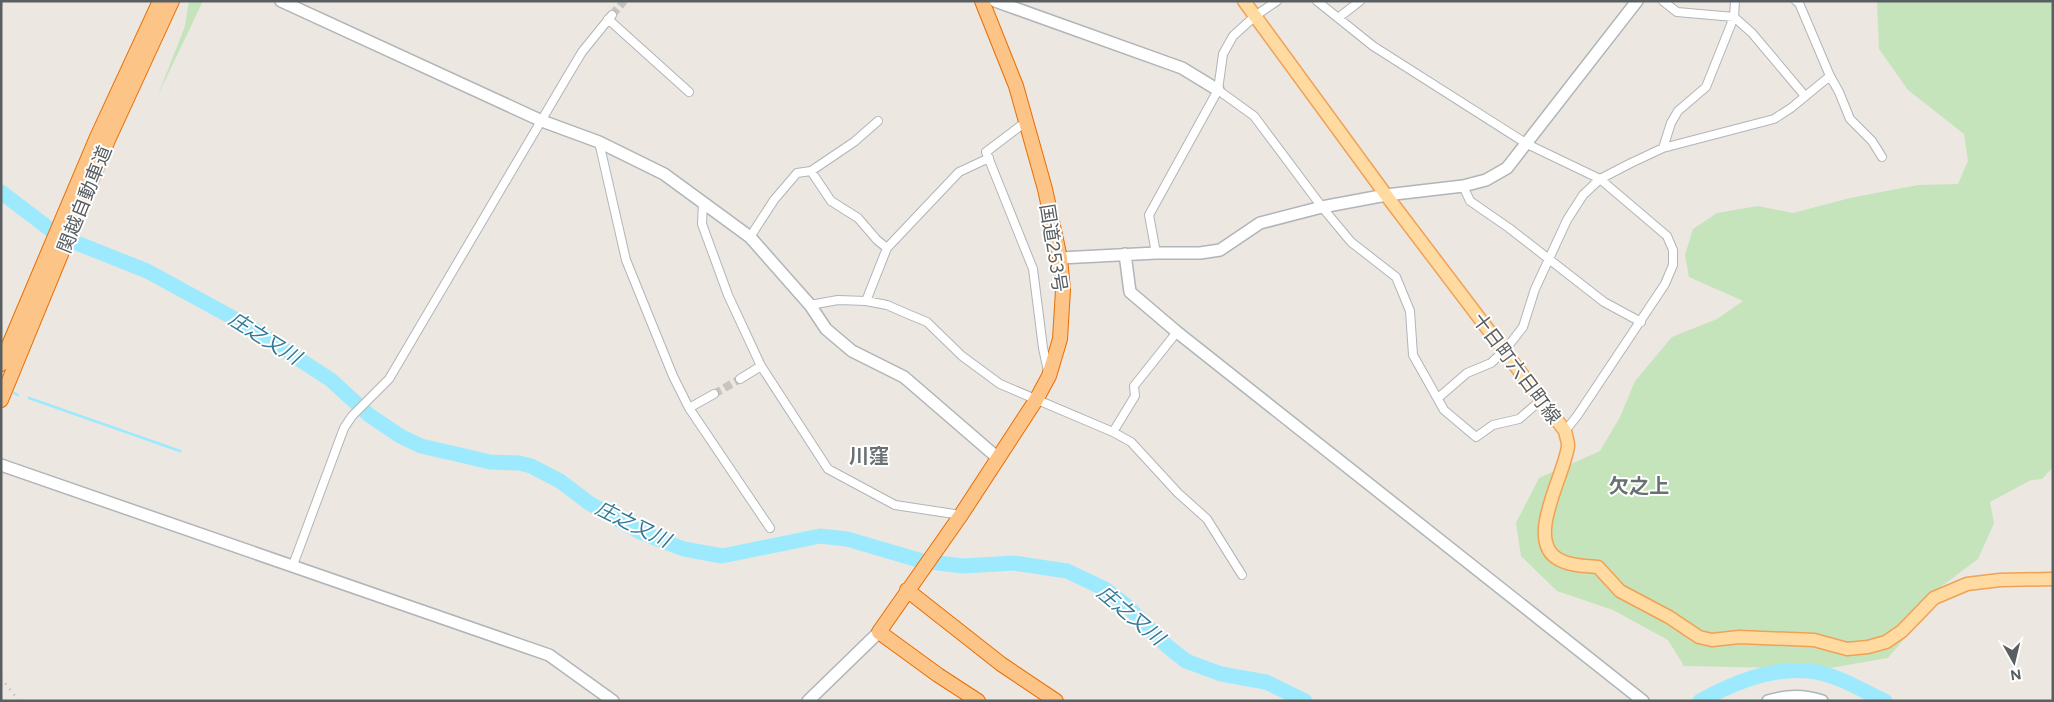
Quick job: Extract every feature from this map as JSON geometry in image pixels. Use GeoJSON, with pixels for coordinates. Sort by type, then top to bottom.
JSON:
{"type":"FeatureCollection","features":[{"type":"Feature","properties":{"kind":"highway","name":"関越自動車道"},"geometry":{"type":"LineString","coordinates":[[72,213],[97,136],[160,1]]}},
{"type":"Feature","properties":{"kind":"highway","name":"関越自動車道"},"geometry":{"type":"LineString","coordinates":[[1,364],[172,1]]}},
{"type":"Feature","properties":{"kind":"highway","name":"国道253号"},"geometry":{"type":"LineString","coordinates":[[879,632],[999,459],[1036,400],[1049,376],[1060,331],[1063,290],[1060,258],[1045,189],[1016,86],[982,1]]}},
{"type":"Feature","properties":{"kind":"highway","name":"関越自動車道"},"geometry":{"type":"LineString","coordinates":[[1,400],[49,264]]}},
{"type":"Feature","properties":{"kind":"highway"},"geometry":{"type":"LineString","coordinates":[[907,590],[1001,664],[1056,701]]}},
{"type":"Feature","properties":{"kind":"highway"},"geometry":{"type":"LineString","coordinates":[[879,632],[938,675],[978,701]]}},
{"type":"Feature","properties":{"kind":"main road","name":"十日町六日町線"},"geometry":{"type":"LineString","coordinates":[[1244,1],[1386,195],[1565,431],[1568,444],[1565,461],[1546,516],[1545,536],[1549,551],[1559,560],[1572,564],[1598,567],[1620,591],[1669,617],[1699,637],[1712,640],[1739,636],[1814,640],[1847,649],[1868,647],[1886,642],[1902,631],[1934,598],[1967,584],[2000,580],[2053,579]]}},
{"type":"Feature","properties":{"kind":"street"},"geometry":{"type":"LineString","coordinates":[[281,1],[542,121],[599,142],[664,174],[750,237],[810,305],[826,329],[852,351],[904,377],[999,459]]}},
{"type":"Feature","properties":{"kind":"street"},"geometry":{"type":"LineString","coordinates":[[995,1],[1182,68],[1218,90],[1254,116],[1322,207],[1351,242],[1396,277],[1410,311],[1413,355],[1444,410],[1476,437],[1493,425],[1518,419],[1541,400]]}},
{"type":"Feature","properties":{"kind":"street"},"geometry":{"type":"LineString","coordinates":[[1156,252],[1149,215],[1218,90],[1223,54],[1233,36],[1255,16],[1277,1]]}},
{"type":"Feature","properties":{"kind":"street"},"geometry":{"type":"LineString","coordinates":[[1318,1],[1373,46],[1527,144],[1600,179],[1667,236],[1673,250],[1673,265],[1665,284],[1641,322],[1565,431]]}},
{"type":"Feature","properties":{"kind":"street"},"geometry":{"type":"LineString","coordinates":[[1338,18],[1349,4],[1360,1]]}},
{"type":"Feature","properties":{"kind":"street"},"geometry":{"type":"LineString","coordinates":[[1060,258],[1156,252],[1200,253],[1220,250],[1260,223],[1322,207],[1386,195],[1463,186],[1486,180],[1507,168],[1637,1]]}},
{"type":"Feature","properties":{"kind":"street"},"geometry":{"type":"LineString","coordinates":[[1663,1],[1677,12],[1734,17],[1752,33],[1805,96]]}},
{"type":"Feature","properties":{"kind":"street"},"geometry":{"type":"LineString","coordinates":[[1663,148],[1670,123],[1678,110],[1706,87],[1734,17],[1735,1]]}},
{"type":"Feature","properties":{"kind":"street"},"geometry":{"type":"LineString","coordinates":[[1796,1],[1799,3],[1850,119],[1872,141],[1882,156]]}},
{"type":"Feature","properties":{"kind":"street"},"geometry":{"type":"LineString","coordinates":[[293,565],[344,428],[352,416],[389,379],[582,52],[610,17],[689,92]]}},
{"type":"Feature","properties":{"kind":"street"},"geometry":{"type":"LineString","coordinates":[[1438,398],[1467,373],[1492,363],[1523,327],[1535,289],[1567,220],[1583,195],[1600,179],[1663,148],[1774,119],[1830,76]]}},
{"type":"Feature","properties":{"kind":"street"},"geometry":{"type":"LineString","coordinates":[[750,237],[774,200],[797,173],[811,171],[854,142],[878,121]]}},
{"type":"Feature","properties":{"kind":"street"},"geometry":{"type":"LineString","coordinates":[[1027,121],[986,152],[1033,269],[1042,348],[1049,376]]}},
{"type":"Feature","properties":{"kind":"street"},"geometry":{"type":"LineString","coordinates":[[599,142],[626,260],[673,376],[689,408],[770,528]]}},
{"type":"Feature","properties":{"kind":"street"},"geometry":{"type":"LineString","coordinates":[[866,301],[887,248],[959,172],[989,158]]}},
{"type":"Feature","properties":{"kind":"street"},"geometry":{"type":"LineString","coordinates":[[811,171],[831,201],[858,218],[877,240],[887,248]]}},
{"type":"Feature","properties":{"kind":"street"},"geometry":{"type":"LineString","coordinates":[[1463,186],[1470,201],[1509,228],[1604,302],[1641,322]]}},
{"type":"Feature","properties":{"kind":"street"},"geometry":{"type":"LineString","coordinates":[[703,202],[702,224],[728,295],[761,366],[828,470],[895,505],[961,515]]}},
{"type":"Feature","properties":{"kind":"street"},"geometry":{"type":"LineString","coordinates":[[1125,254],[1130,292],[1176,332],[1642,701]]}},
{"type":"Feature","properties":{"kind":"street"},"geometry":{"type":"LineString","coordinates":[[810,305],[838,300],[866,301],[888,305],[928,322],[962,356],[1000,384],[1113,432],[1130,442],[1178,493],[1207,519],[1242,575]]}},
{"type":"Feature","properties":{"kind":"street"},"geometry":{"type":"LineString","coordinates":[[1113,432],[1135,396],[1134,386],[1176,332]]}},
{"type":"Feature","properties":{"kind":"street"},"geometry":{"type":"LineString","coordinates":[[740,380],[761,366]]}},
{"type":"Feature","properties":{"kind":"street"},"geometry":{"type":"LineString","coordinates":[[689,408],[714,394]]}},
{"type":"Feature","properties":{"kind":"street"},"geometry":{"type":"LineString","coordinates":[[1,465],[549,655],[613,701]]}},
{"type":"Feature","properties":{"kind":"street"},"geometry":{"type":"LineString","coordinates":[[808,701],[879,632]]}},
{"type":"Feature","properties":{"kind":"street"},"geometry":{"type":"LineString","coordinates":[[1768,701],[1790,696],[1810,697],[1822,701]]}},
{"type":"Feature","properties":{"kind":"green space"},"geometry":{"type":"Polygon","coordinates":[[[189,1],[203,1],[158,95],[185,26],[189,1]]]}},
{"type":"Feature","properties":{"kind":"green space"},"geometry":{"type":"Polygon","coordinates":[[[1877,1],[2053,1],[2053,467],[2042,479],[2031,480],[1990,502],[1994,523],[1978,559],[1922,601],[1910,632],[1888,658],[1824,669],[1684,666],[1668,640],[1613,610],[1557,591],[1521,556],[1516,523],[1539,478],[1600,451],[1620,417],[1635,381],[1672,337],[1717,319],[1743,301],[1689,277],[1685,255],[1693,229],[1717,213],[1758,206],[1793,213],[1850,198],[1918,185],[1958,184],[1968,161],[1964,134],[1908,90],[1879,49],[1877,1]]]}},
{"type":"Feature","properties":{"kind":"waterway","name":"庄之又川"},"geometry":{"type":"LineString","coordinates":[[1,192],[59,236],[147,271],[248,326],[331,380],[369,415],[400,436],[421,446],[490,462],[519,463],[531,466],[560,481],[589,503],[640,532],[668,543],[684,549],[722,556],[820,536],[847,539],[922,561],[963,566],[1014,563],[1067,571],[1105,589],[1128,607],[1167,646],[1186,661],[1221,674],[1266,682],[1305,701]]}},
{"type":"Feature","properties":{"kind":"waterway"},"geometry":{"type":"LineString","coordinates":[[14,393],[18,395]]}},
{"type":"Feature","properties":{"kind":"waterway"},"geometry":{"type":"LineString","coordinates":[[29,398],[180,451]]}},
{"type":"Feature","properties":{"kind":"waterway","name":"庄之又川"},"geometry":{"type":"LineString","coordinates":[[1700,701],[1726,688],[1753,678],[1781,671],[1795,670],[1829,675],[1885,701]]}},
{"type":"Feature","properties":{"kind":"tunnel"},"geometry":{"type":"LineString","coordinates":[[612,15],[624,1]]}},
{"type":"Feature","properties":{"kind":"tunnel"},"geometry":{"type":"LineString","coordinates":[[714,394],[740,379]]}},
{"type":"Feature","properties":{"kind":"railway"},"geometry":{"type":"LineString","coordinates":[[1,678],[19,701]]}},
{"type":"Feature","properties":{"kind":"district","name":"川窪"},"geometry":{"type":"Point","coordinates":[869,456]}},
{"type":"Feature","properties":{"kind":"district","name":"欠之上"},"geometry":{"type":"Point","coordinates":[1639,486]}}]}
